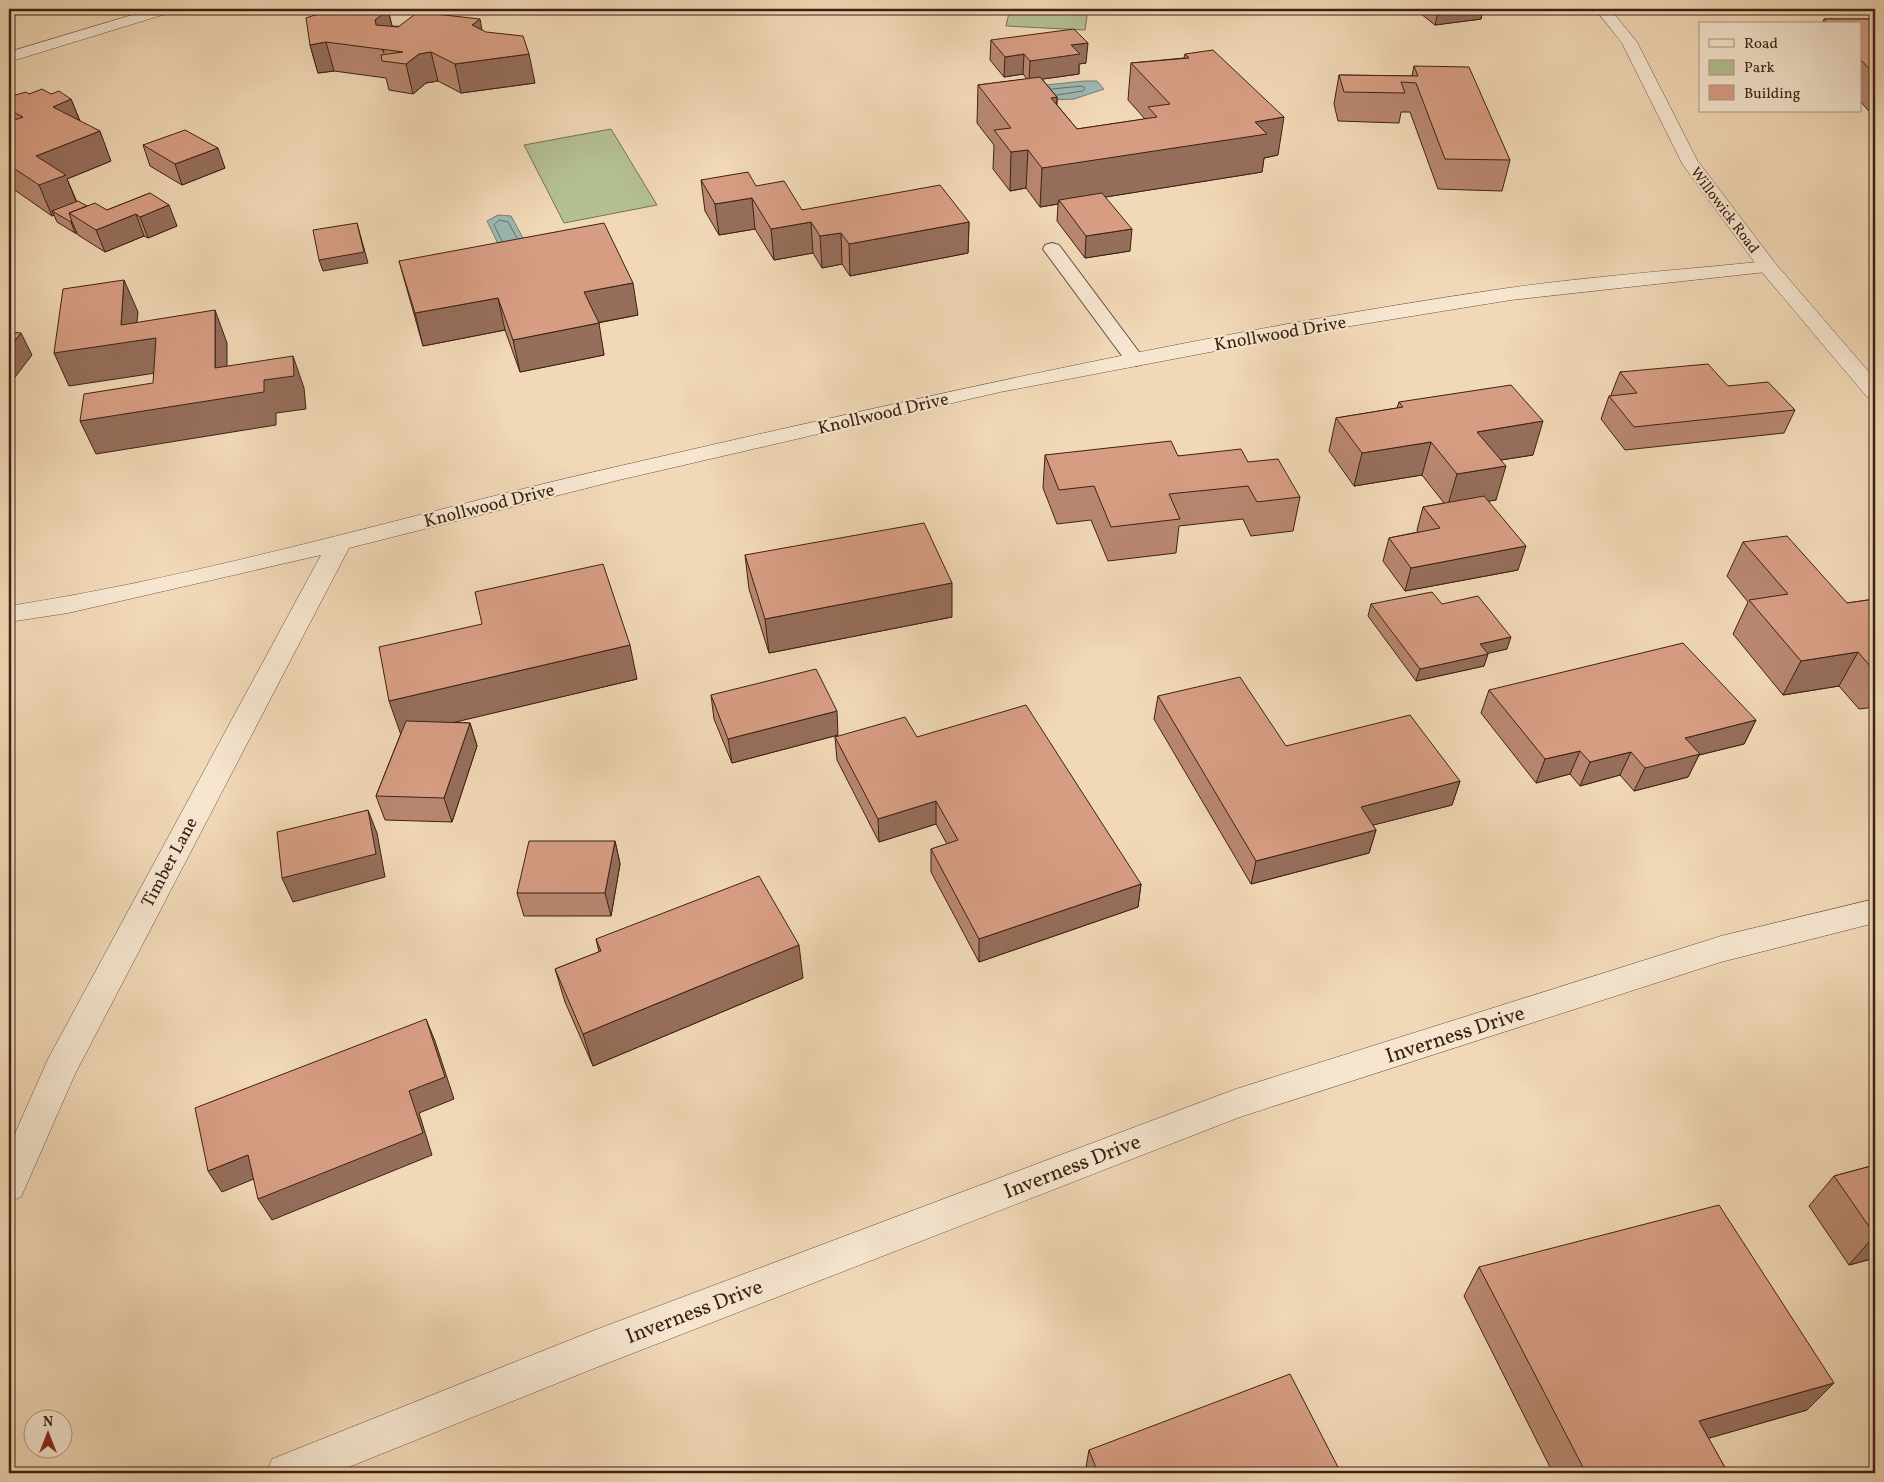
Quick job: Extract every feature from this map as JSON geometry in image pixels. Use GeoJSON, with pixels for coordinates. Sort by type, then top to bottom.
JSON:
{"type":"FeatureCollection","features":[{"type":"Feature","properties":{"kind":"street"},"geometry":{"type":"LineString","coordinates":[[9,57],[167,9]]}},
{"type":"Feature","properties":{"kind":"street","name":"Willowick Road"},"geometry":{"type":"LineString","coordinates":[[1602,9],[1629,42],[1689,161],[1768,267],[1875,392]]}},
{"type":"Feature","properties":{"kind":"street","name":"Knollwood Drive"},"geometry":{"type":"LineString","coordinates":[[9,614],[68,605],[340,543],[627,471],[1000,386],[1326,324],[1511,294],[1768,267]]}},
{"type":"Feature","properties":{"kind":"street","name":"Timber Lane"},"geometry":{"type":"LineString","coordinates":[[9,1186],[60,1069],[340,543]]}},
{"type":"Feature","properties":{"kind":"street","name":"Inverness Drive"},"geometry":{"type":"LineString","coordinates":[[286,1473],[595,1350],[1236,1104],[1721,949],[1875,912]]}},
{"type":"Feature","properties":{"kind":"lane"},"geometry":{"type":"LineString","coordinates":[[1052,249],[1135,360]]}},
{"type":"Feature","properties":{"kind":"green space"},"geometry":{"type":"Polygon","coordinates":[[[1010,9],[1088,9],[1085,30],[1006,26],[1010,9]]]}},
{"type":"Feature","properties":{"kind":"green space"},"geometry":{"type":"Polygon","coordinates":[[[611,129],[657,205],[564,223],[524,145],[611,129]]]}},
{"type":"Feature","properties":{"kind":"water"},"geometry":{"type":"Polygon","coordinates":[[[1097,81],[1104,89],[1074,99],[1047,100],[1046,85],[1097,81]]]}},
{"type":"Feature","properties":{"kind":"water"},"geometry":{"type":"Polygon","coordinates":[[[498,215],[511,216],[530,251],[504,256],[487,221],[498,215]]]}},
{"type":"Feature","properties":{"kind":"building"},"geometry":{"type":"Polygon","coordinates":[[[327,9],[385,9],[388,10],[375,20],[376,25],[398,27],[418,12],[480,19],[472,25],[486,32],[523,36],[529,54],[455,64],[431,52],[419,54],[406,64],[382,61],[381,55],[403,52],[326,42],[310,45],[306,18],[327,11],[327,9]]]}},
{"type":"Feature","properties":{"kind":"building"},"geometry":{"type":"Polygon","coordinates":[[[1824,19],[1875,19],[1875,75],[1862,61],[1862,22],[1826,22],[1824,19]]]}},
{"type":"Feature","properties":{"kind":"building"},"geometry":{"type":"Polygon","coordinates":[[[1074,29],[1088,43],[1071,45],[1080,54],[1030,61],[1024,54],[1005,57],[991,40],[1074,29]]]}},
{"type":"Feature","properties":{"kind":"building"},"geometry":{"type":"Polygon","coordinates":[[[1213,50],[1284,117],[1255,122],[1267,134],[1042,168],[1028,150],[1011,152],[994,130],[1011,128],[978,85],[1040,77],[1057,97],[1051,98],[1077,129],[1157,117],[1148,107],[1170,104],[1131,63],[1189,58],[1185,54],[1213,50]]]}},
{"type":"Feature","properties":{"kind":"building"},"geometry":{"type":"Polygon","coordinates":[[[1414,66],[1469,67],[1510,160],[1445,159],[1416,83],[1401,82],[1405,93],[1344,92],[1339,75],[1418,76],[1414,66]]]}},
{"type":"Feature","properties":{"kind":"building"},"geometry":{"type":"Polygon","coordinates":[[[42,89],[51,94],[59,91],[71,99],[53,107],[100,131],[36,156],[66,175],[39,185],[9,165],[9,144],[12,143],[9,141],[9,122],[23,117],[9,110],[9,97],[26,92],[29,94],[42,89]]]}},
{"type":"Feature","properties":{"kind":"building"},"geometry":{"type":"Polygon","coordinates":[[[185,130],[218,148],[175,164],[143,145],[185,130]]]}},
{"type":"Feature","properties":{"kind":"building"},"geometry":{"type":"Polygon","coordinates":[[[748,172],[756,186],[784,181],[802,210],[940,185],[969,222],[849,244],[841,233],[820,236],[811,222],[771,229],[752,198],[715,204],[701,180],[748,172]]]}},
{"type":"Feature","properties":{"kind":"building"},"geometry":{"type":"Polygon","coordinates":[[[150,193],[169,205],[140,217],[136,214],[96,230],[69,213],[95,203],[107,210],[150,193]]]}},
{"type":"Feature","properties":{"kind":"building"},"geometry":{"type":"Polygon","coordinates":[[[1102,193],[1132,229],[1086,236],[1059,200],[1102,193]]]}},
{"type":"Feature","properties":{"kind":"building"},"geometry":{"type":"Polygon","coordinates":[[[78,201],[87,206],[69,213],[72,222],[52,211],[78,201]]]}},
{"type":"Feature","properties":{"kind":"building"},"geometry":{"type":"Polygon","coordinates":[[[357,223],[364,252],[319,260],[313,230],[357,223]]]}},
{"type":"Feature","properties":{"kind":"building"},"geometry":{"type":"Polygon","coordinates":[[[604,223],[633,283],[584,292],[599,323],[513,340],[498,298],[415,313],[399,261],[604,223]]]}},
{"type":"Feature","properties":{"kind":"building"},"geometry":{"type":"Polygon","coordinates":[[[124,280],[121,325],[215,310],[215,368],[293,356],[294,376],[264,380],[264,392],[80,421],[84,394],[153,383],[156,338],[54,353],[63,289],[124,280]]]}},
{"type":"Feature","properties":{"kind":"building"},"geometry":{"type":"Polygon","coordinates":[[[9,332],[21,333],[9,348],[9,332]]]}},
{"type":"Feature","properties":{"kind":"building"},"geometry":{"type":"Polygon","coordinates":[[[1708,364],[1728,386],[1768,382],[1795,410],[1634,427],[1609,396],[1637,393],[1620,372],[1708,364]]]}},
{"type":"Feature","properties":{"kind":"building"},"geometry":{"type":"Polygon","coordinates":[[[1511,385],[1543,421],[1477,432],[1506,466],[1457,474],[1431,442],[1362,453],[1336,418],[1403,407],[1399,402],[1511,385]]]}},
{"type":"Feature","properties":{"kind":"building"},"geometry":{"type":"Polygon","coordinates":[[[1171,441],[1178,456],[1241,449],[1248,462],[1278,459],[1300,497],[1257,502],[1248,486],[1169,494],[1180,519],[1111,527],[1094,486],[1059,490],[1045,455],[1171,441]]]}},
{"type":"Feature","properties":{"kind":"building"},"geometry":{"type":"Polygon","coordinates":[[[1484,496],[1526,546],[1411,568],[1389,538],[1440,528],[1423,507],[1484,496]]]}},
{"type":"Feature","properties":{"kind":"building"},"geometry":{"type":"Polygon","coordinates":[[[924,523],[952,583],[765,619],[745,555],[924,523]]]}},
{"type":"Feature","properties":{"kind":"building"},"geometry":{"type":"Polygon","coordinates":[[[1787,536],[1847,603],[1875,599],[1875,672],[1858,652],[1801,661],[1749,600],[1788,594],[1743,542],[1787,536]]]}},
{"type":"Feature","properties":{"kind":"building"},"geometry":{"type":"Polygon","coordinates":[[[603,564],[630,645],[389,701],[379,647],[482,624],[475,592],[603,564]]]}},
{"type":"Feature","properties":{"kind":"building"},"geometry":{"type":"Polygon","coordinates":[[[1432,592],[1442,604],[1478,596],[1511,637],[1480,644],[1488,654],[1420,669],[1371,604],[1432,592]]]}},
{"type":"Feature","properties":{"kind":"building"},"geometry":{"type":"Polygon","coordinates":[[[1683,643],[1756,720],[1685,738],[1700,754],[1645,768],[1631,752],[1590,762],[1580,751],[1545,759],[1489,690],[1683,643]]]}},
{"type":"Feature","properties":{"kind":"building"},"geometry":{"type":"Polygon","coordinates":[[[816,669],[837,711],[728,739],[711,695],[816,669]]]}},
{"type":"Feature","properties":{"kind":"building"},"geometry":{"type":"Polygon","coordinates":[[[1240,677],[1286,746],[1410,715],[1460,781],[1361,807],[1376,830],[1256,861],[1158,696],[1240,677]]]}},
{"type":"Feature","properties":{"kind":"building"},"geometry":{"type":"Polygon","coordinates":[[[1026,705],[1141,884],[979,939],[931,849],[958,840],[936,801],[878,819],[835,737],[905,717],[917,737],[1026,705]]]}},
{"type":"Feature","properties":{"kind":"building"},"geometry":{"type":"Polygon","coordinates":[[[406,721],[470,723],[444,798],[376,796],[406,721]]]}},
{"type":"Feature","properties":{"kind":"building"},"geometry":{"type":"Polygon","coordinates":[[[368,810],[376,854],[282,878],[277,832],[368,810]]]}},
{"type":"Feature","properties":{"kind":"building"},"geometry":{"type":"Polygon","coordinates":[[[529,841],[615,841],[605,893],[517,893],[529,841]]]}},
{"type":"Feature","properties":{"kind":"building"},"geometry":{"type":"Polygon","coordinates":[[[759,876],[799,945],[583,1034],[555,969],[601,951],[596,939],[759,876]]]}},
{"type":"Feature","properties":{"kind":"building"},"geometry":{"type":"Polygon","coordinates":[[[426,1019],[445,1077],[409,1091],[423,1133],[258,1199],[248,1155],[208,1171],[195,1108],[426,1019]]]}},
{"type":"Feature","properties":{"kind":"building"},"geometry":{"type":"Polygon","coordinates":[[[1875,1165],[1875,1235],[1834,1176],[1875,1165]]]}},
{"type":"Feature","properties":{"kind":"building"},"geometry":{"type":"Polygon","coordinates":[[[1719,1205],[1834,1383],[1699,1421],[1728,1473],[1586,1473],[1479,1267],[1719,1205]]]}},
{"type":"Feature","properties":{"kind":"building"},"geometry":{"type":"Polygon","coordinates":[[[1290,1374],[1341,1473],[1098,1473],[1089,1450],[1290,1374]]]}}]}
